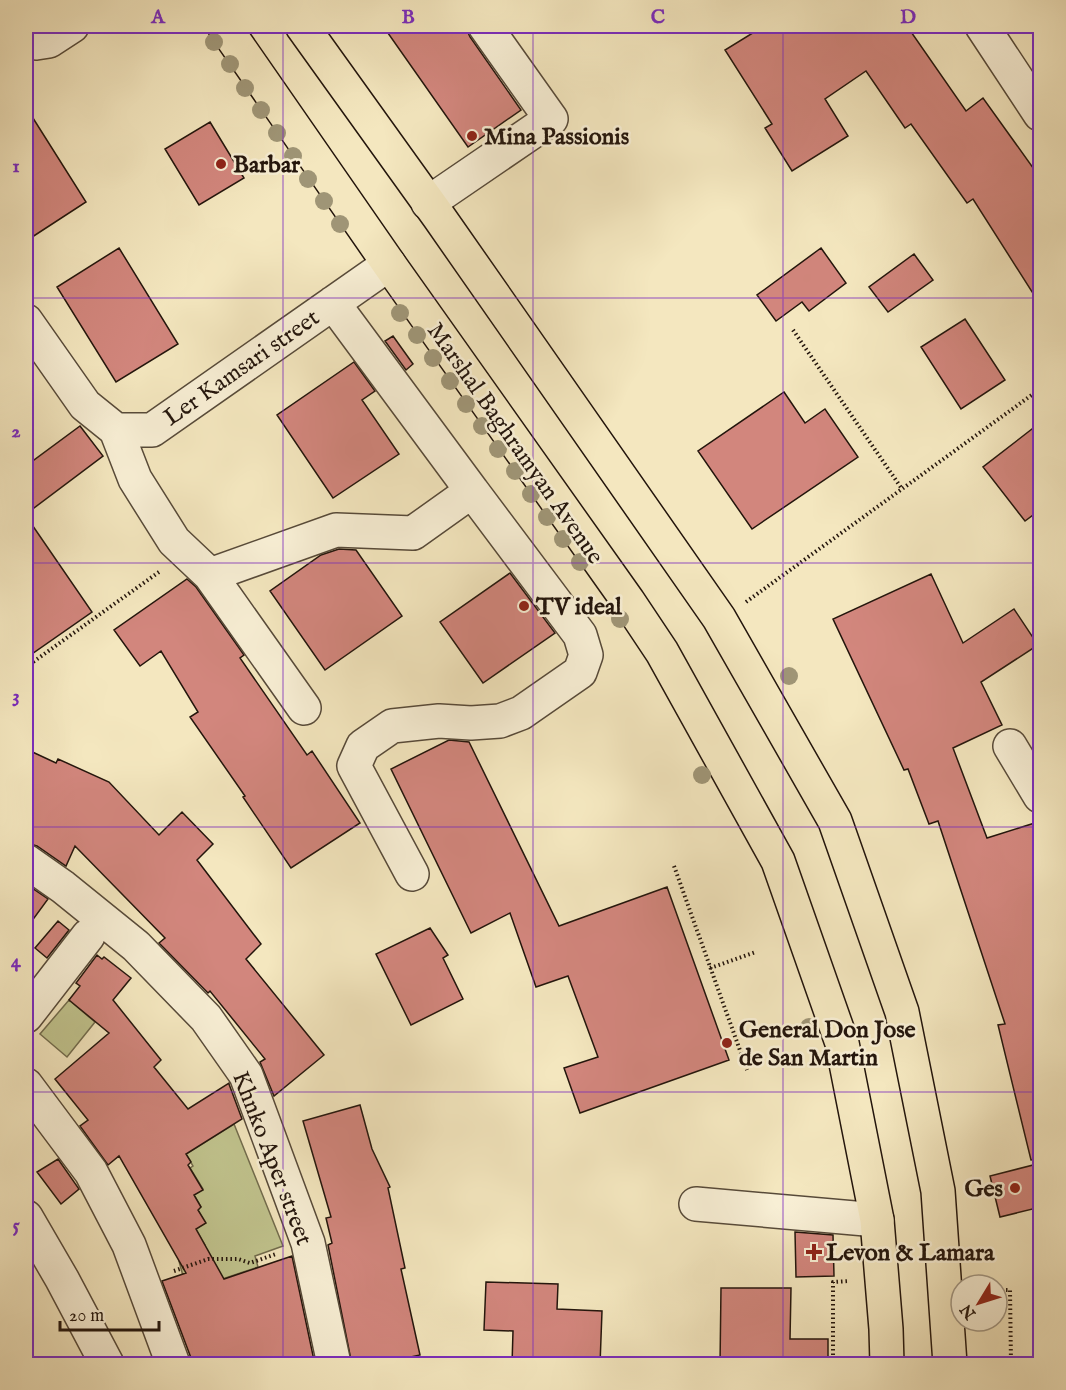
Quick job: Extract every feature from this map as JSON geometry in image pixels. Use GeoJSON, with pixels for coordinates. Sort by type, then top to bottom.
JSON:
{"type":"FeatureCollection","features":[{"type":"Feature","properties":{"kind":"main road","name":"Marshal Baghramyan Avenue"},"geometry":{"type":"LineString","coordinates":[[224,26],[389,264],[615,581],[662,652],[778,861],[842,1042],[877,1220],[887,1365]]}},
{"type":"Feature","properties":{"kind":"main road"},"geometry":{"type":"LineString","coordinates":[[302,26],[719,618],[835,821],[902,1012],[938,1191],[950,1365]]}},
{"type":"Feature","properties":{"kind":"street"},"geometry":{"type":"LineString","coordinates":[[26,37],[36,43],[49,41],[72,26]]}},
{"type":"Feature","properties":{"kind":"street"},"geometry":{"type":"LineString","coordinates":[[428,203],[551,119],[485,26]]}},
{"type":"Feature","properties":{"kind":"street"},"geometry":{"type":"LineString","coordinates":[[982,26],[1041,114]]}},
{"type":"Feature","properties":{"kind":"street","name":"Ler Kamsari street"},"geometry":{"type":"LineString","coordinates":[[116,430],[152,430],[389,264]]}},
{"type":"Feature","properties":{"kind":"street"},"geometry":{"type":"LineString","coordinates":[[333,303],[580,635],[586,655],[580,672],[521,713],[500,721],[439,722],[392,726],[363,746],[354,766],[412,873]]}},
{"type":"Feature","properties":{"kind":"street"},"geometry":{"type":"LineString","coordinates":[[26,321],[85,405],[116,430],[135,479],[174,541],[210,575],[304,708]]}},
{"type":"Feature","properties":{"kind":"street"},"geometry":{"type":"LineString","coordinates":[[210,575],[336,530],[413,533],[472,491]]}},
{"type":"Feature","properties":{"kind":"street"},"geometry":{"type":"LineString","coordinates":[[1010,746],[1041,796]]}},
{"type":"Feature","properties":{"kind":"street","name":"Khnko Aper street"},"geometry":{"type":"LineString","coordinates":[[26,861],[63,887],[136,946],[206,1018],[246,1075],[308,1243],[334,1365]]}},
{"type":"Feature","properties":{"kind":"street"},"geometry":{"type":"LineString","coordinates":[[26,1016],[88,936]]}},
{"type":"Feature","properties":{"kind":"street"},"geometry":{"type":"LineString","coordinates":[[26,1084],[91,1172],[129,1245],[173,1365]]}},
{"type":"Feature","properties":{"kind":"street"},"geometry":{"type":"LineString","coordinates":[[696,1204],[877,1220]]}},
{"type":"Feature","properties":{"kind":"street"},"geometry":{"type":"LineString","coordinates":[[26,1217],[62,1279],[106,1365]]}},
{"type":"Feature","properties":{"kind":"path"},"geometry":{"type":"LineString","coordinates":[[793,330],[902,489]]}},
{"type":"Feature","properties":{"kind":"path"},"geometry":{"type":"LineString","coordinates":[[745,602],[1041,389]]}},
{"type":"Feature","properties":{"kind":"path"},"geometry":{"type":"LineString","coordinates":[[26,667],[159,572]]}},
{"type":"Feature","properties":{"kind":"path"},"geometry":{"type":"LineString","coordinates":[[674,866],[747,1071]]}},
{"type":"Feature","properties":{"kind":"path"},"geometry":{"type":"LineString","coordinates":[[710,968],[756,952]]}},
{"type":"Feature","properties":{"kind":"path"},"geometry":{"type":"LineString","coordinates":[[142,1282],[208,1259],[238,1259],[249,1263]]}},
{"type":"Feature","properties":{"kind":"path"},"geometry":{"type":"LineString","coordinates":[[833,1282],[834,1365]]}},
{"type":"Feature","properties":{"kind":"path"},"geometry":{"type":"LineString","coordinates":[[1009,1290],[1011,1365]]}},
{"type":"Feature","properties":{"kind":"green space"},"geometry":{"type":"Polygon","coordinates":[[[69,1000],[95,1022],[67,1057],[40,1034],[69,1000]]]}},
{"type":"Feature","properties":{"kind":"green space"},"geometry":{"type":"Polygon","coordinates":[[[234,1124],[283,1246],[255,1256],[258,1267],[187,1291],[179,1261],[205,1245],[196,1229],[205,1223],[198,1210],[201,1207],[194,1195],[203,1189],[190,1168],[193,1166],[186,1154],[234,1124]]]}},
{"type":"Feature","properties":{"kind":"building"},"geometry":{"type":"Polygon","coordinates":[[[383,26],[465,26],[470,37],[521,110],[468,147],[383,26]]]}},
{"type":"Feature","properties":{"kind":"building"},"geometry":{"type":"Polygon","coordinates":[[[764,26],[907,26],[966,111],[983,98],[1041,179],[1041,306],[973,199],[967,203],[911,124],[905,128],[866,71],[825,99],[848,136],[792,171],[765,128],[772,124],[725,50],[764,26]]]}},
{"type":"Feature","properties":{"kind":"building"},"geometry":{"type":"Polygon","coordinates":[[[26,107],[86,202],[26,241],[26,107]]]}},
{"type":"Feature","properties":{"kind":"building"},"geometry":{"type":"Polygon","coordinates":[[[210,122],[244,178],[199,205],[165,149],[210,122]]]}},
{"type":"Feature","properties":{"kind":"building"},"geometry":{"type":"Polygon","coordinates":[[[119,248],[178,344],[116,382],[57,287],[119,248]]]}},
{"type":"Feature","properties":{"kind":"building"},"geometry":{"type":"Polygon","coordinates":[[[821,248],[846,283],[809,311],[802,302],[776,321],[757,295],[821,248]]]}},
{"type":"Feature","properties":{"kind":"building"},"geometry":{"type":"Polygon","coordinates":[[[914,254],[933,280],[888,312],[869,287],[914,254]]]}},
{"type":"Feature","properties":{"kind":"building"},"geometry":{"type":"Polygon","coordinates":[[[965,319],[1005,380],[961,409],[921,347],[965,319]]]}},
{"type":"Feature","properties":{"kind":"building"},"geometry":{"type":"Polygon","coordinates":[[[393,336],[413,364],[406,370],[385,341],[393,336]]]}},
{"type":"Feature","properties":{"kind":"building"},"geometry":{"type":"Polygon","coordinates":[[[354,362],[375,391],[362,400],[399,454],[333,498],[277,415],[354,362]]]}},
{"type":"Feature","properties":{"kind":"building"},"geometry":{"type":"Polygon","coordinates":[[[784,392],[805,423],[825,409],[858,457],[752,529],[698,451],[784,392]]]}},
{"type":"Feature","properties":{"kind":"building"},"geometry":{"type":"Polygon","coordinates":[[[1041,422],[1041,509],[1025,521],[983,467],[1041,422]]]}},
{"type":"Feature","properties":{"kind":"building"},"geometry":{"type":"Polygon","coordinates":[[[80,426],[103,456],[26,514],[26,466],[80,426]]]}},
{"type":"Feature","properties":{"kind":"building"},"geometry":{"type":"Polygon","coordinates":[[[26,516],[92,612],[26,658],[26,516]]]}},
{"type":"Feature","properties":{"kind":"building"},"geometry":{"type":"Polygon","coordinates":[[[339,549],[356,550],[402,616],[325,670],[270,591],[321,555],[339,549]]]}},
{"type":"Feature","properties":{"kind":"building"},"geometry":{"type":"Polygon","coordinates":[[[510,573],[555,633],[483,683],[440,622],[510,573]]]}},
{"type":"Feature","properties":{"kind":"building"},"geometry":{"type":"Polygon","coordinates":[[[931,574],[963,643],[1014,609],[1038,645],[981,682],[1002,725],[953,748],[987,838],[1041,821],[1041,1159],[1031,1160],[998,1025],[1005,1024],[938,821],[929,824],[908,769],[904,770],[833,619],[931,574]]]}},
{"type":"Feature","properties":{"kind":"building"},"geometry":{"type":"Polygon","coordinates":[[[187,579],[196,587],[244,655],[240,658],[307,755],[312,751],[360,823],[291,868],[190,717],[198,712],[161,651],[140,666],[114,630],[187,579]]]}},
{"type":"Feature","properties":{"kind":"building"},"geometry":{"type":"Polygon","coordinates":[[[449,740],[469,742],[559,926],[667,887],[729,1060],[580,1113],[564,1068],[598,1057],[568,976],[536,987],[510,913],[471,933],[391,769],[449,740]]]}},
{"type":"Feature","properties":{"kind":"building"},"geometry":{"type":"Polygon","coordinates":[[[26,749],[56,763],[58,759],[109,782],[159,835],[182,812],[213,844],[197,860],[261,944],[246,959],[324,1055],[274,1096],[260,1062],[265,1059],[210,991],[208,993],[159,943],[165,938],[75,846],[66,866],[37,846],[26,843],[26,749]]]}},
{"type":"Feature","properties":{"kind":"building"},"geometry":{"type":"Polygon","coordinates":[[[26,884],[48,899],[26,929],[26,884]]]}},
{"type":"Feature","properties":{"kind":"building"},"geometry":{"type":"Polygon","coordinates":[[[58,921],[69,930],[47,958],[35,948],[58,921]]]}},
{"type":"Feature","properties":{"kind":"building"},"geometry":{"type":"Polygon","coordinates":[[[430,928],[448,955],[443,958],[463,999],[411,1025],[376,954],[430,928]]]}},
{"type":"Feature","properties":{"kind":"building"},"geometry":{"type":"Polygon","coordinates":[[[97,955],[102,959],[104,957],[131,978],[113,1000],[161,1060],[154,1067],[188,1109],[229,1083],[242,1119],[186,1154],[191,1162],[188,1165],[203,1190],[194,1195],[201,1207],[198,1210],[206,1223],[196,1229],[224,1279],[292,1256],[315,1365],[191,1365],[191,1358],[162,1281],[186,1273],[119,1156],[108,1165],[80,1126],[88,1120],[55,1079],[109,1033],[69,1000],[80,986],[76,983],[97,955]]]}},
{"type":"Feature","properties":{"kind":"building"},"geometry":{"type":"Polygon","coordinates":[[[360,1105],[372,1149],[390,1187],[388,1188],[405,1268],[401,1269],[420,1355],[374,1365],[352,1365],[328,1245],[332,1243],[326,1218],[331,1217],[303,1121],[360,1105]]]}},
{"type":"Feature","properties":{"kind":"building"},"geometry":{"type":"Polygon","coordinates":[[[58,1159],[79,1189],[61,1204],[37,1172],[58,1159]]]}},
{"type":"Feature","properties":{"kind":"building","name":"Ges"},"geometry":{"type":"Polygon","coordinates":[[[1041,1163],[1041,1207],[1000,1217],[990,1176],[1041,1163]]]}},
{"type":"Feature","properties":{"kind":"building","name":"Levon & Lamara"},"geometry":{"type":"Polygon","coordinates":[[[795,1232],[833,1235],[834,1276],[796,1277],[795,1232]]]}},
{"type":"Feature","properties":{"kind":"building"},"geometry":{"type":"Polygon","coordinates":[[[486,1282],[558,1284],[557,1309],[602,1311],[600,1365],[512,1365],[513,1331],[484,1330],[486,1282]]]}},
{"type":"Feature","properties":{"kind":"building"},"geometry":{"type":"Polygon","coordinates":[[[721,1288],[791,1288],[790,1339],[828,1339],[828,1365],[720,1365],[721,1288]]]}},
{"type":"Feature","properties":{"kind":"place","name":"Mina Passionis"},"geometry":{"type":"Point","coordinates":[472,136]}},
{"type":"Feature","properties":{"kind":"place","name":"Barbar"},"geometry":{"type":"Point","coordinates":[221,164]}},
{"type":"Feature","properties":{"kind":"place","name":"TV ideal"},"geometry":{"type":"Point","coordinates":[524,606]}},
{"type":"Feature","properties":{"kind":"place","name":"General Don Jose de San Martin"},"geometry":{"type":"Point","coordinates":[727,1043]}},
{"type":"Feature","properties":{"kind":"place","name":"Ges"},"geometry":{"type":"Point","coordinates":[1015,1188]}},
{"type":"Feature","properties":{"kind":"place","name":"Levon & Lamara"},"geometry":{"type":"Point","coordinates":[814,1252]}}]}
